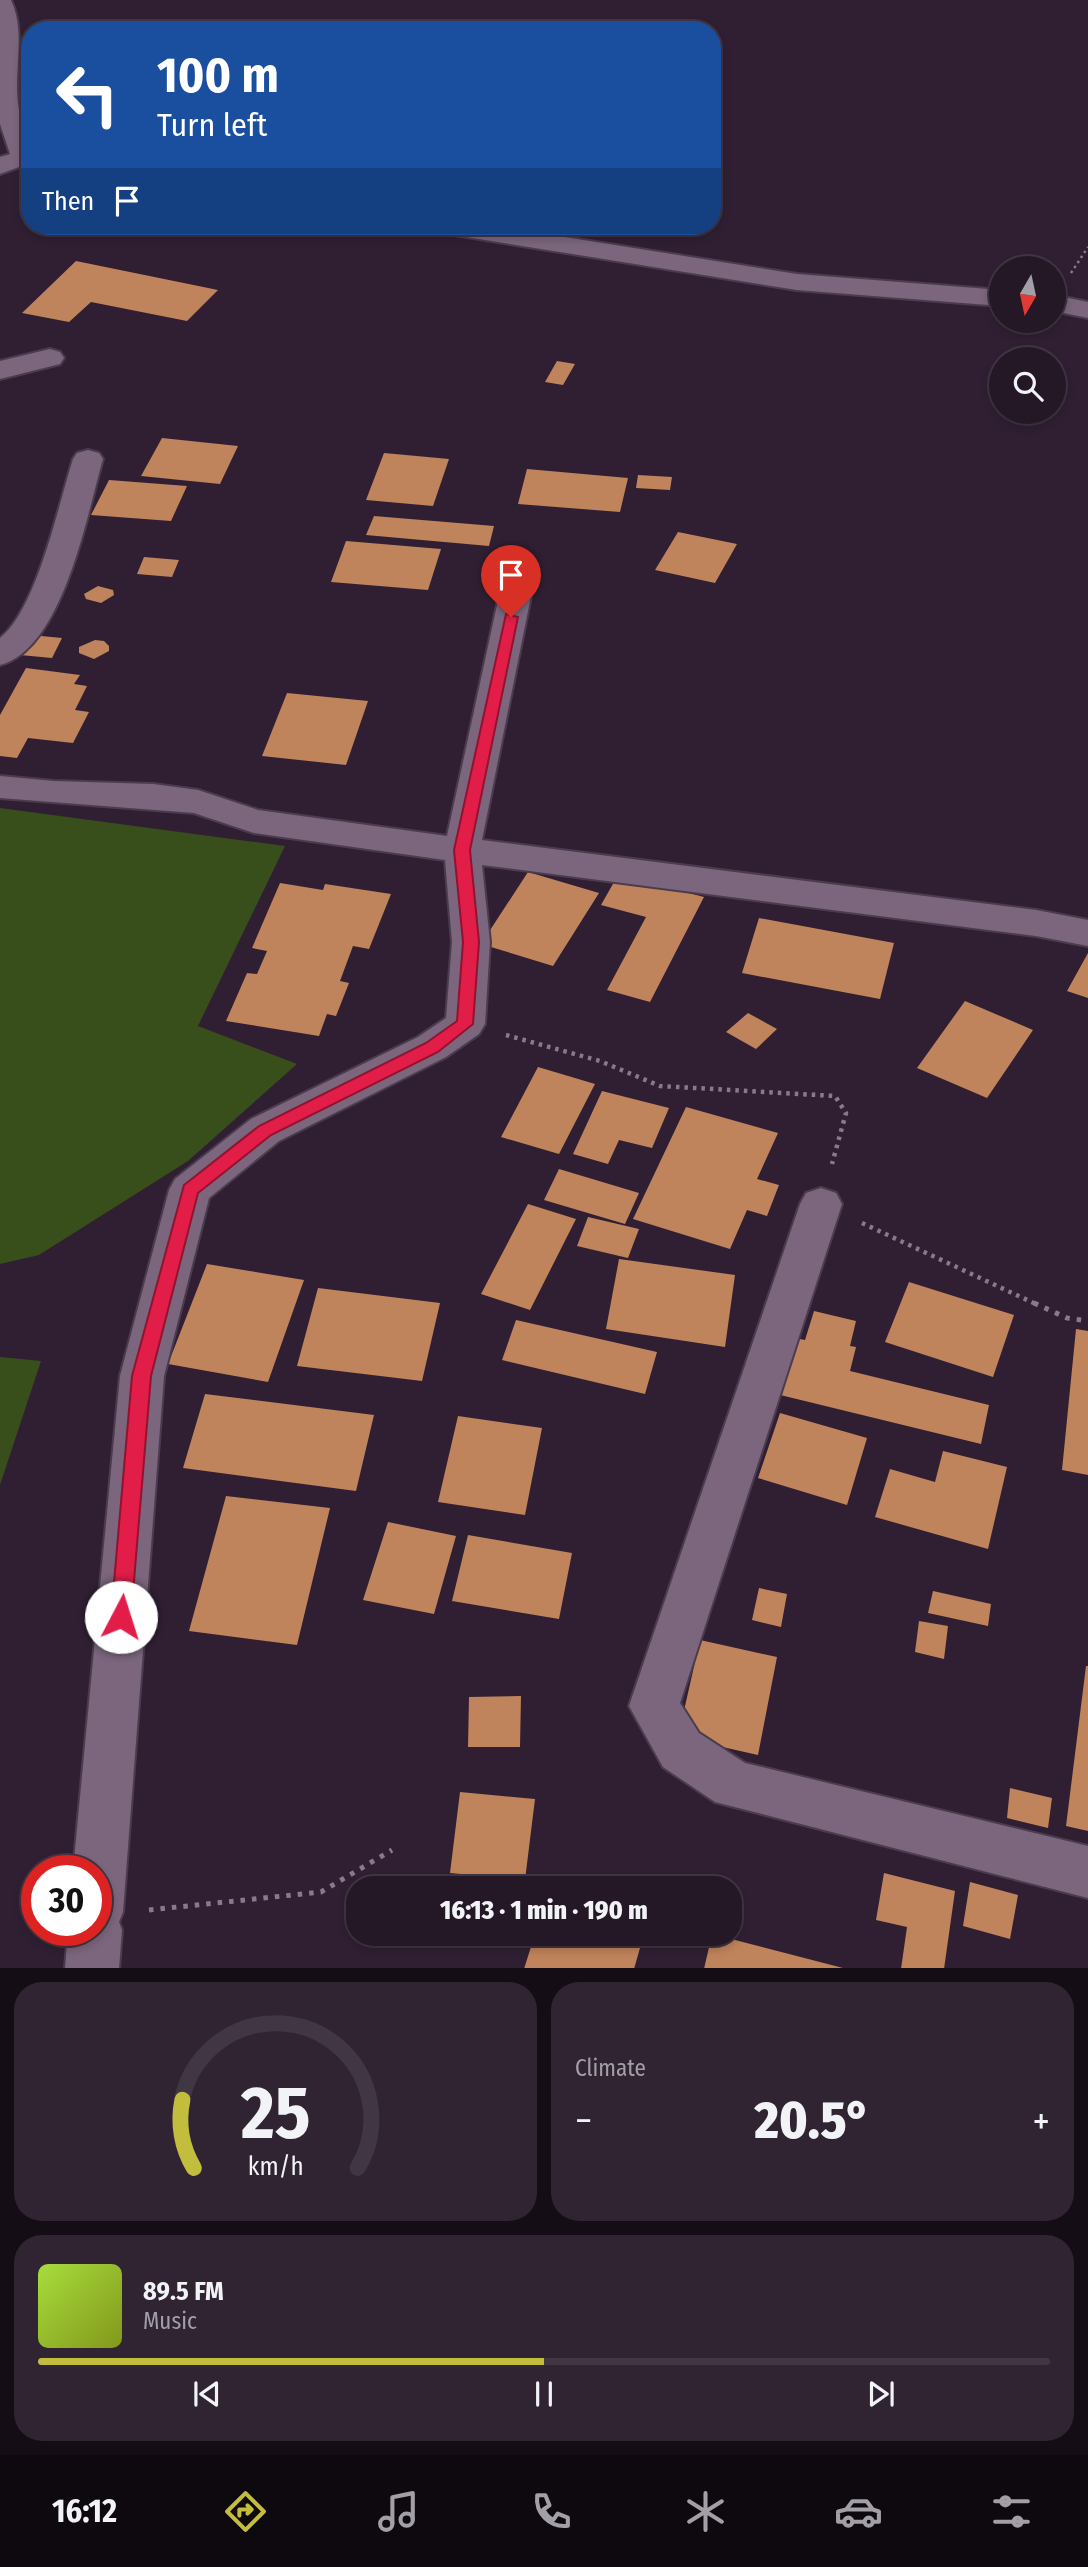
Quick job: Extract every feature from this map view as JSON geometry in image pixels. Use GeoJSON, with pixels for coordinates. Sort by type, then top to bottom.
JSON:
{"type":"FeatureCollection","features":[{"type":"Feature","properties":{"kind":"street"},"geometry":{"type":"LineString","coordinates":[[0,0],[8,18],[4,108],[21,144]]}},
{"type":"Feature","properties":{"kind":"street"},"geometry":{"type":"LineString","coordinates":[[0,166],[21,159]]}},
{"type":"Feature","properties":{"kind":"street"},"geometry":{"type":"LineString","coordinates":[[504,235],[797,282],[989,297]]}},
{"type":"Feature","properties":{"kind":"street"},"geometry":{"type":"LineString","coordinates":[[1066,305],[1088,310]]}},
{"type":"Feature","properties":{"kind":"street"},"geometry":{"type":"LineString","coordinates":[[0,370],[50,358]]}},
{"type":"Feature","properties":{"kind":"street"},"geometry":{"type":"LineString","coordinates":[[0,655],[22,638],[47,593],[88,459]]}},
{"type":"Feature","properties":{"kind":"street"},"geometry":{"type":"LineString","coordinates":[[112,1869],[142,1376],[190,1190],[265,1130],[432,1047],[465,1024],[471,942],[462,850],[516,592]]}},
{"type":"Feature","properties":{"kind":"street"},"geometry":{"type":"LineString","coordinates":[[0,787],[54,793],[153,796],[198,802],[254,821],[1088,933]]}},
{"type":"Feature","properties":{"kind":"street"},"geometry":{"type":"LineString","coordinates":[[821,1204],[654,1706],[681,1750],[733,1785],[1088,1872]]}},
{"type":"Feature","properties":{"kind":"street"},"geometry":{"type":"LineString","coordinates":[[92,1968],[100,1946]]}},
{"type":"Feature","properties":{"kind":"path"},"geometry":{"type":"LineString","coordinates":[[465,1024],[600,1061],[660,1086],[835,1096],[846,1112],[821,1204],[1067,1318],[1088,1321]]}},
{"type":"Feature","properties":{"kind":"path"},"geometry":{"type":"LineString","coordinates":[[112,1918],[321,1892],[392,1850]]}},
{"type":"Feature","properties":{"kind":"green space"},"geometry":{"type":"Polygon","coordinates":[[[0,808],[285,846],[198,1026],[297,1064],[188,1161],[39,1255],[0,1264],[0,808]]]}},
{"type":"Feature","properties":{"kind":"green space"},"geometry":{"type":"Polygon","coordinates":[[[0,1357],[41,1361],[0,1485],[0,1357]]]}},
{"type":"Feature","properties":{"kind":"building"},"geometry":{"type":"Polygon","coordinates":[[[76,261],[218,290],[187,321],[91,302],[69,322],[22,313],[76,261]]]}},
{"type":"Feature","properties":{"kind":"building"},"geometry":{"type":"Polygon","coordinates":[[[557,361],[575,364],[563,385],[545,382],[557,361]]]}},
{"type":"Feature","properties":{"kind":"building"},"geometry":{"type":"Polygon","coordinates":[[[162,438],[238,446],[220,484],[141,476],[162,438]]]}},
{"type":"Feature","properties":{"kind":"building"},"geometry":{"type":"Polygon","coordinates":[[[384,453],[449,459],[433,506],[366,500],[384,453]]]}},
{"type":"Feature","properties":{"kind":"building"},"geometry":{"type":"Polygon","coordinates":[[[527,469],[628,478],[620,512],[518,504],[527,469]]]}},
{"type":"Feature","properties":{"kind":"building"},"geometry":{"type":"Polygon","coordinates":[[[638,475],[672,477],[670,490],[636,488],[638,475]]]}},
{"type":"Feature","properties":{"kind":"building"},"geometry":{"type":"Polygon","coordinates":[[[109,480],[187,486],[171,521],[91,515],[109,480]]]}},
{"type":"Feature","properties":{"kind":"building"},"geometry":{"type":"Polygon","coordinates":[[[374,516],[494,526],[489,546],[366,535],[374,516]]]}},
{"type":"Feature","properties":{"kind":"building"},"geometry":{"type":"Polygon","coordinates":[[[678,532],[737,544],[715,583],[655,570],[678,532]]]}},
{"type":"Feature","properties":{"kind":"building"},"geometry":{"type":"Polygon","coordinates":[[[346,541],[441,549],[428,590],[331,582],[346,541]]]}},
{"type":"Feature","properties":{"kind":"building"},"geometry":{"type":"Polygon","coordinates":[[[144,557],[179,560],[172,577],[137,574],[144,557]]]}},
{"type":"Feature","properties":{"kind":"building"},"geometry":{"type":"Polygon","coordinates":[[[98,586],[113,590],[114,595],[101,603],[86,599],[84,594],[98,586]]]}},
{"type":"Feature","properties":{"kind":"building"},"geometry":{"type":"Polygon","coordinates":[[[31,635],[62,638],[52,658],[20,655],[31,635]]]}},
{"type":"Feature","properties":{"kind":"building"},"geometry":{"type":"Polygon","coordinates":[[[95,640],[104,641],[109,646],[109,651],[94,659],[79,653],[79,647],[95,640]]]}},
{"type":"Feature","properties":{"kind":"building"},"geometry":{"type":"Polygon","coordinates":[[[26,668],[80,675],[74,684],[87,686],[75,710],[89,712],[73,743],[28,738],[17,758],[0,756],[0,715],[26,668]]]}},
{"type":"Feature","properties":{"kind":"building"},"geometry":{"type":"Polygon","coordinates":[[[287,693],[368,701],[346,765],[262,756],[287,693]]]}},
{"type":"Feature","properties":{"kind":"building"},"geometry":{"type":"Polygon","coordinates":[[[528,872],[599,893],[553,966],[481,944],[528,872]]]}},
{"type":"Feature","properties":{"kind":"building"},"geometry":{"type":"Polygon","coordinates":[[[618,875],[704,897],[650,1002],[607,990],[646,917],[601,905],[618,875]]]}},
{"type":"Feature","properties":{"kind":"building"},"geometry":{"type":"Polygon","coordinates":[[[280,883],[323,890],[325,884],[391,894],[369,949],[353,946],[340,981],[349,983],[336,1016],[327,1014],[319,1036],[226,1021],[247,973],[257,974],[267,951],[252,948],[280,883]]]}},
{"type":"Feature","properties":{"kind":"building"},"geometry":{"type":"Polygon","coordinates":[[[759,918],[894,943],[880,999],[742,973],[759,918]]]}},
{"type":"Feature","properties":{"kind":"building"},"geometry":{"type":"Polygon","coordinates":[[[1088,953],[1088,998],[1067,991],[1088,953]]]}},
{"type":"Feature","properties":{"kind":"building"},"geometry":{"type":"Polygon","coordinates":[[[965,1001],[1033,1030],[987,1098],[917,1068],[965,1001]]]}},
{"type":"Feature","properties":{"kind":"building"},"geometry":{"type":"Polygon","coordinates":[[[748,1013],[777,1029],[756,1049],[726,1032],[748,1013]]]}},
{"type":"Feature","properties":{"kind":"building"},"geometry":{"type":"Polygon","coordinates":[[[538,1067],[595,1084],[559,1154],[501,1137],[538,1067]]]}},
{"type":"Feature","properties":{"kind":"building"},"geometry":{"type":"Polygon","coordinates":[[[602,1091],[669,1108],[652,1148],[619,1140],[608,1164],[573,1154],[602,1091]]]}},
{"type":"Feature","properties":{"kind":"building"},"geometry":{"type":"Polygon","coordinates":[[[686,1107],[778,1133],[757,1179],[779,1185],[767,1216],[747,1210],[730,1249],[633,1219],[686,1107]]]}},
{"type":"Feature","properties":{"kind":"building"},"geometry":{"type":"Polygon","coordinates":[[[559,1169],[639,1193],[625,1224],[544,1200],[559,1169]]]}},
{"type":"Feature","properties":{"kind":"building"},"geometry":{"type":"Polygon","coordinates":[[[528,1204],[576,1219],[530,1310],[481,1294],[528,1204]]]}},
{"type":"Feature","properties":{"kind":"building"},"geometry":{"type":"Polygon","coordinates":[[[588,1217],[639,1229],[628,1258],[577,1246],[588,1217]]]}},
{"type":"Feature","properties":{"kind":"building"},"geometry":{"type":"Polygon","coordinates":[[[619,1259],[735,1275],[725,1347],[606,1329],[619,1259]]]}},
{"type":"Feature","properties":{"kind":"building"},"geometry":{"type":"Polygon","coordinates":[[[207,1264],[304,1280],[268,1382],[168,1364],[207,1264]]]}},
{"type":"Feature","properties":{"kind":"building"},"geometry":{"type":"Polygon","coordinates":[[[909,1282],[1014,1315],[993,1377],[885,1342],[909,1282]]]}},
{"type":"Feature","properties":{"kind":"building"},"geometry":{"type":"Polygon","coordinates":[[[318,1288],[440,1303],[422,1381],[297,1366],[318,1288]]]}},
{"type":"Feature","properties":{"kind":"building"},"geometry":{"type":"Polygon","coordinates":[[[814,1311],[856,1321],[850,1346],[856,1347],[850,1371],[989,1405],[981,1444],[768,1392],[785,1336],[805,1340],[814,1311]]]}},
{"type":"Feature","properties":{"kind":"building"},"geometry":{"type":"Polygon","coordinates":[[[516,1320],[657,1352],[645,1394],[502,1360],[516,1320]]]}},
{"type":"Feature","properties":{"kind":"building"},"geometry":{"type":"Polygon","coordinates":[[[1076,1329],[1088,1331],[1088,1475],[1062,1470],[1076,1329]]]}},
{"type":"Feature","properties":{"kind":"building"},"geometry":{"type":"Polygon","coordinates":[[[205,1394],[374,1415],[356,1491],[183,1468],[205,1394]]]}},
{"type":"Feature","properties":{"kind":"building"},"geometry":{"type":"Polygon","coordinates":[[[780,1413],[867,1438],[847,1505],[758,1478],[780,1413]]]}},
{"type":"Feature","properties":{"kind":"building"},"geometry":{"type":"Polygon","coordinates":[[[458,1416],[542,1428],[525,1515],[438,1502],[458,1416]]]}},
{"type":"Feature","properties":{"kind":"building"},"geometry":{"type":"Polygon","coordinates":[[[943,1451],[1007,1467],[988,1549],[875,1517],[890,1469],[935,1482],[943,1451]]]}},
{"type":"Feature","properties":{"kind":"building"},"geometry":{"type":"Polygon","coordinates":[[[226,1496],[330,1508],[297,1645],[189,1631],[226,1496]]]}},
{"type":"Feature","properties":{"kind":"building"},"geometry":{"type":"Polygon","coordinates":[[[388,1522],[456,1536],[434,1614],[363,1600],[388,1522]]]}},
{"type":"Feature","properties":{"kind":"building"},"geometry":{"type":"Polygon","coordinates":[[[468,1535],[572,1553],[559,1619],[452,1601],[468,1535]]]}},
{"type":"Feature","properties":{"kind":"building"},"geometry":{"type":"Polygon","coordinates":[[[759,1588],[787,1594],[781,1627],[752,1620],[759,1588]]]}},
{"type":"Feature","properties":{"kind":"building"},"geometry":{"type":"Polygon","coordinates":[[[933,1591],[991,1604],[988,1626],[928,1613],[933,1591]]]}},
{"type":"Feature","properties":{"kind":"building"},"geometry":{"type":"Polygon","coordinates":[[[919,1621],[948,1626],[944,1659],[915,1652],[919,1621]]]}},
{"type":"Feature","properties":{"kind":"building"},"geometry":{"type":"Polygon","coordinates":[[[700,1640],[777,1657],[758,1755],[678,1737],[700,1640]]]}},
{"type":"Feature","properties":{"kind":"building"},"geometry":{"type":"Polygon","coordinates":[[[1088,1666],[1088,1831],[1066,1826],[1088,1666]]]}},
{"type":"Feature","properties":{"kind":"building"},"geometry":{"type":"Polygon","coordinates":[[[521,1696],[520,1747],[468,1747],[469,1697],[521,1696]]]}},
{"type":"Feature","properties":{"kind":"building"},"geometry":{"type":"Polygon","coordinates":[[[1010,1788],[1052,1798],[1048,1828],[1007,1818],[1010,1788]]]}},
{"type":"Feature","properties":{"kind":"building"},"geometry":{"type":"Polygon","coordinates":[[[460,1792],[535,1799],[525,1876],[450,1873],[460,1792]]]}},
{"type":"Feature","properties":{"kind":"building"},"geometry":{"type":"Polygon","coordinates":[[[884,1873],[955,1891],[944,1968],[901,1968],[907,1927],[876,1920],[884,1873]]]}},
{"type":"Feature","properties":{"kind":"building"},"geometry":{"type":"Polygon","coordinates":[[[970,1882],[1018,1895],[1010,1939],[963,1926],[970,1882]]]}},
{"type":"Feature","properties":{"kind":"building"},"geometry":{"type":"Polygon","coordinates":[[[742,1942],[843,1968],[704,1968],[709,1946],[742,1946],[742,1942]]]}},
{"type":"Feature","properties":{"kind":"building"},"geometry":{"type":"Polygon","coordinates":[[[531,1946],[641,1946],[634,1968],[524,1968],[531,1946]]]}},
{"type":"Feature","properties":{"kind":"route"},"geometry":{"type":"LineString","coordinates":[[121,1617],[142,1376],[190,1190],[265,1130],[432,1047],[465,1024],[471,942],[462,850],[511,617]]}}]}
